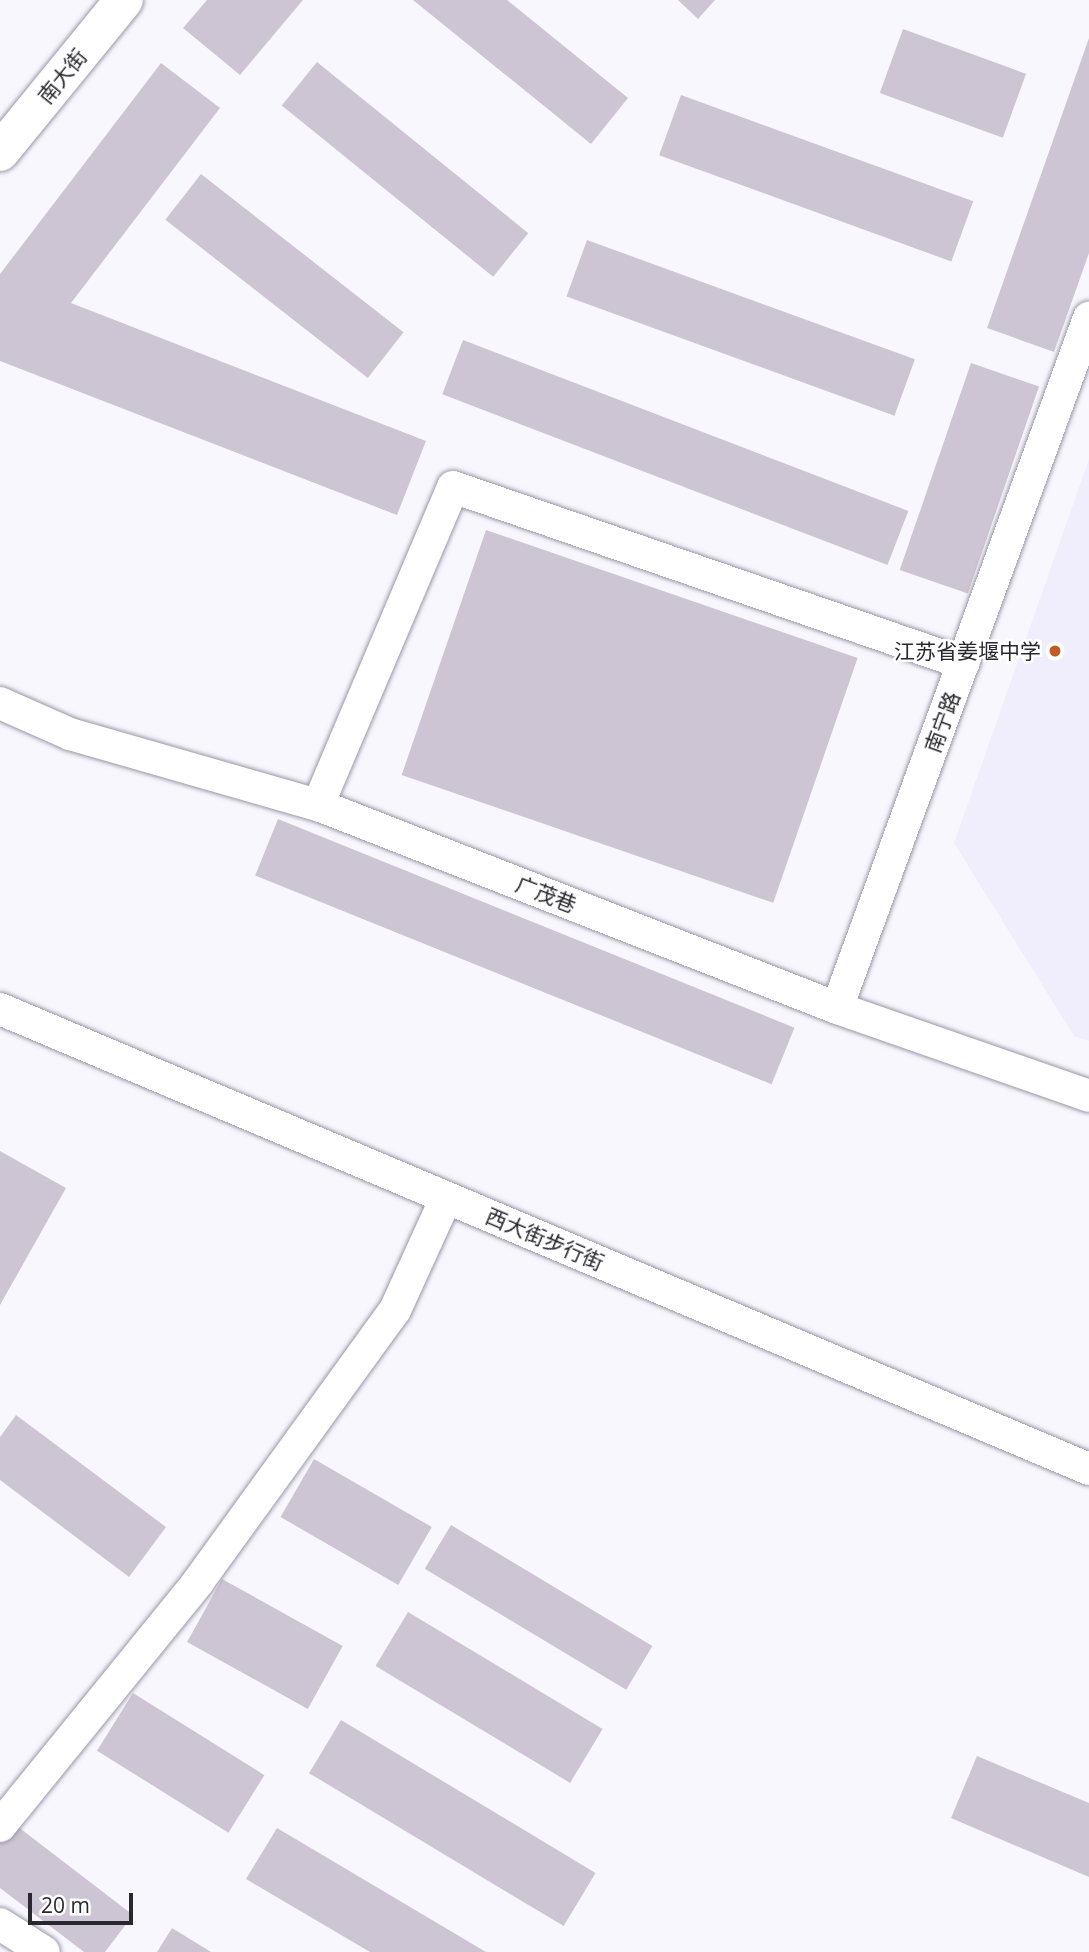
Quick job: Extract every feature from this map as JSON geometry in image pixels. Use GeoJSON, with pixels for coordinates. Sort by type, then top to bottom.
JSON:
{"type":"FeatureCollection","features":[{"type":"Feature","properties":{"kind":"street","name":"南大街"},"geometry":{"type":"LineString","coordinates":[[0,152],[124,0]]}},
{"type":"Feature","properties":{"kind":"street","name":"南宁路"},"geometry":{"type":"LineString","coordinates":[[837,1008],[1089,318]]}},
{"type":"Feature","properties":{"kind":"street"},"geometry":{"type":"LineString","coordinates":[[318,806],[453,487],[963,663]]}},
{"type":"Feature","properties":{"kind":"street","name":"广茂巷"},"geometry":{"type":"LineString","coordinates":[[0,703],[70,734],[318,806],[837,1008],[1089,1096]]}},
{"type":"Feature","properties":{"kind":"street","name":"西大街步行街"},"geometry":{"type":"LineString","coordinates":[[0,1009],[1089,1469]]}},
{"type":"Feature","properties":{"kind":"street"},"geometry":{"type":"LineString","coordinates":[[0,1826],[198,1582],[387,1322],[446,1198]]}},
{"type":"Feature","properties":{"kind":"street"},"geometry":{"type":"LineString","coordinates":[[0,1924],[44,1952]]}},
{"type":"Feature","properties":{"kind":"shaded area","name":"江苏省姜堰中学"},"geometry":{"type":"Polygon","coordinates":[[[1089,459],[1089,1041],[1074,1036],[954,843],[1089,459]]]}},
{"type":"Feature","properties":{"kind":"building"},"geometry":{"type":"Polygon","coordinates":[[[207,0],[303,0],[240,75],[183,28],[207,0]]]}},
{"type":"Feature","properties":{"kind":"building"},"geometry":{"type":"Polygon","coordinates":[[[413,0],[507,0],[628,98],[591,144],[413,0]]]}},
{"type":"Feature","properties":{"kind":"building"},"geometry":{"type":"Polygon","coordinates":[[[678,0],[715,0],[698,19],[678,0]]]}},
{"type":"Feature","properties":{"kind":"building"},"geometry":{"type":"Polygon","coordinates":[[[903,29],[1026,74],[1003,138],[880,93],[903,29]]]}},
{"type":"Feature","properties":{"kind":"building"},"geometry":{"type":"Polygon","coordinates":[[[1089,38],[1089,253],[1054,352],[987,328],[1089,38]]]}},
{"type":"Feature","properties":{"kind":"building"},"geometry":{"type":"Polygon","coordinates":[[[317,62],[528,233],[493,277],[282,106],[317,62]]]}},
{"type":"Feature","properties":{"kind":"building"},"geometry":{"type":"Polygon","coordinates":[[[161,63],[220,108],[71,303],[426,441],[397,515],[0,361],[0,274],[161,63]]]}},
{"type":"Feature","properties":{"kind":"building"},"geometry":{"type":"Polygon","coordinates":[[[681,95],[973,201],[951,262],[659,155],[681,95]]]}},
{"type":"Feature","properties":{"kind":"building"},"geometry":{"type":"Polygon","coordinates":[[[201,174],[404,332],[368,378],[165,220],[201,174]]]}},
{"type":"Feature","properties":{"kind":"building"},"geometry":{"type":"Polygon","coordinates":[[[587,240],[915,359],[894,416],[566,296],[587,240]]]}},
{"type":"Feature","properties":{"kind":"building"},"geometry":{"type":"Polygon","coordinates":[[[463,340],[908,511],[888,565],[442,394],[463,340]]]}},
{"type":"Feature","properties":{"kind":"building"},"geometry":{"type":"Polygon","coordinates":[[[971,363],[1039,386],[968,594],[900,570],[971,363]]]}},
{"type":"Feature","properties":{"kind":"building"},"geometry":{"type":"Polygon","coordinates":[[[486,530],[858,658],[773,903],[402,775],[486,530]]]}},
{"type":"Feature","properties":{"kind":"building"},"geometry":{"type":"Polygon","coordinates":[[[278,819],[794,1028],[772,1084],[255,876],[278,819]]]}},
{"type":"Feature","properties":{"kind":"building"},"geometry":{"type":"Polygon","coordinates":[[[0,1151],[66,1188],[0,1305],[0,1151]]]}},
{"type":"Feature","properties":{"kind":"building"},"geometry":{"type":"Polygon","coordinates":[[[16,1415],[166,1527],[129,1577],[0,1480],[0,1437],[16,1415]]]}},
{"type":"Feature","properties":{"kind":"building"},"geometry":{"type":"Polygon","coordinates":[[[314,1459],[432,1527],[398,1585],[280,1517],[314,1459]]]}},
{"type":"Feature","properties":{"kind":"building"},"geometry":{"type":"Polygon","coordinates":[[[451,1525],[652,1646],[626,1690],[425,1569],[451,1525]]]}},
{"type":"Feature","properties":{"kind":"building"},"geometry":{"type":"Polygon","coordinates":[[[222,1579],[343,1646],[308,1709],[187,1642],[222,1579]]]}},
{"type":"Feature","properties":{"kind":"building"},"geometry":{"type":"Polygon","coordinates":[[[408,1612],[603,1729],[570,1783],[376,1666],[408,1612]]]}},
{"type":"Feature","properties":{"kind":"building"},"geometry":{"type":"Polygon","coordinates":[[[133,1693],[264,1775],[228,1833],[97,1751],[133,1693]]]}},
{"type":"Feature","properties":{"kind":"building"},"geometry":{"type":"Polygon","coordinates":[[[341,1720],[596,1873],[564,1926],[309,1773],[341,1720]]]}},
{"type":"Feature","properties":{"kind":"building"},"geometry":{"type":"Polygon","coordinates":[[[977,1756],[1089,1803],[1089,1877],[951,1818],[977,1756]]]}},
{"type":"Feature","properties":{"kind":"building"},"geometry":{"type":"Polygon","coordinates":[[[13,1823],[133,1915],[105,1952],[84,1952],[0,1888],[0,1839],[13,1823]]]}},
{"type":"Feature","properties":{"kind":"building"},"geometry":{"type":"Polygon","coordinates":[[[277,1828],[486,1952],[370,1952],[246,1879],[277,1828]]]}},
{"type":"Feature","properties":{"kind":"building"},"geometry":{"type":"Polygon","coordinates":[[[172,1928],[211,1952],[157,1952],[172,1928]]]}},
{"type":"Feature","properties":{"kind":"place","name":"江苏省姜堰中学"},"geometry":{"type":"Point","coordinates":[1055,651]}}]}
